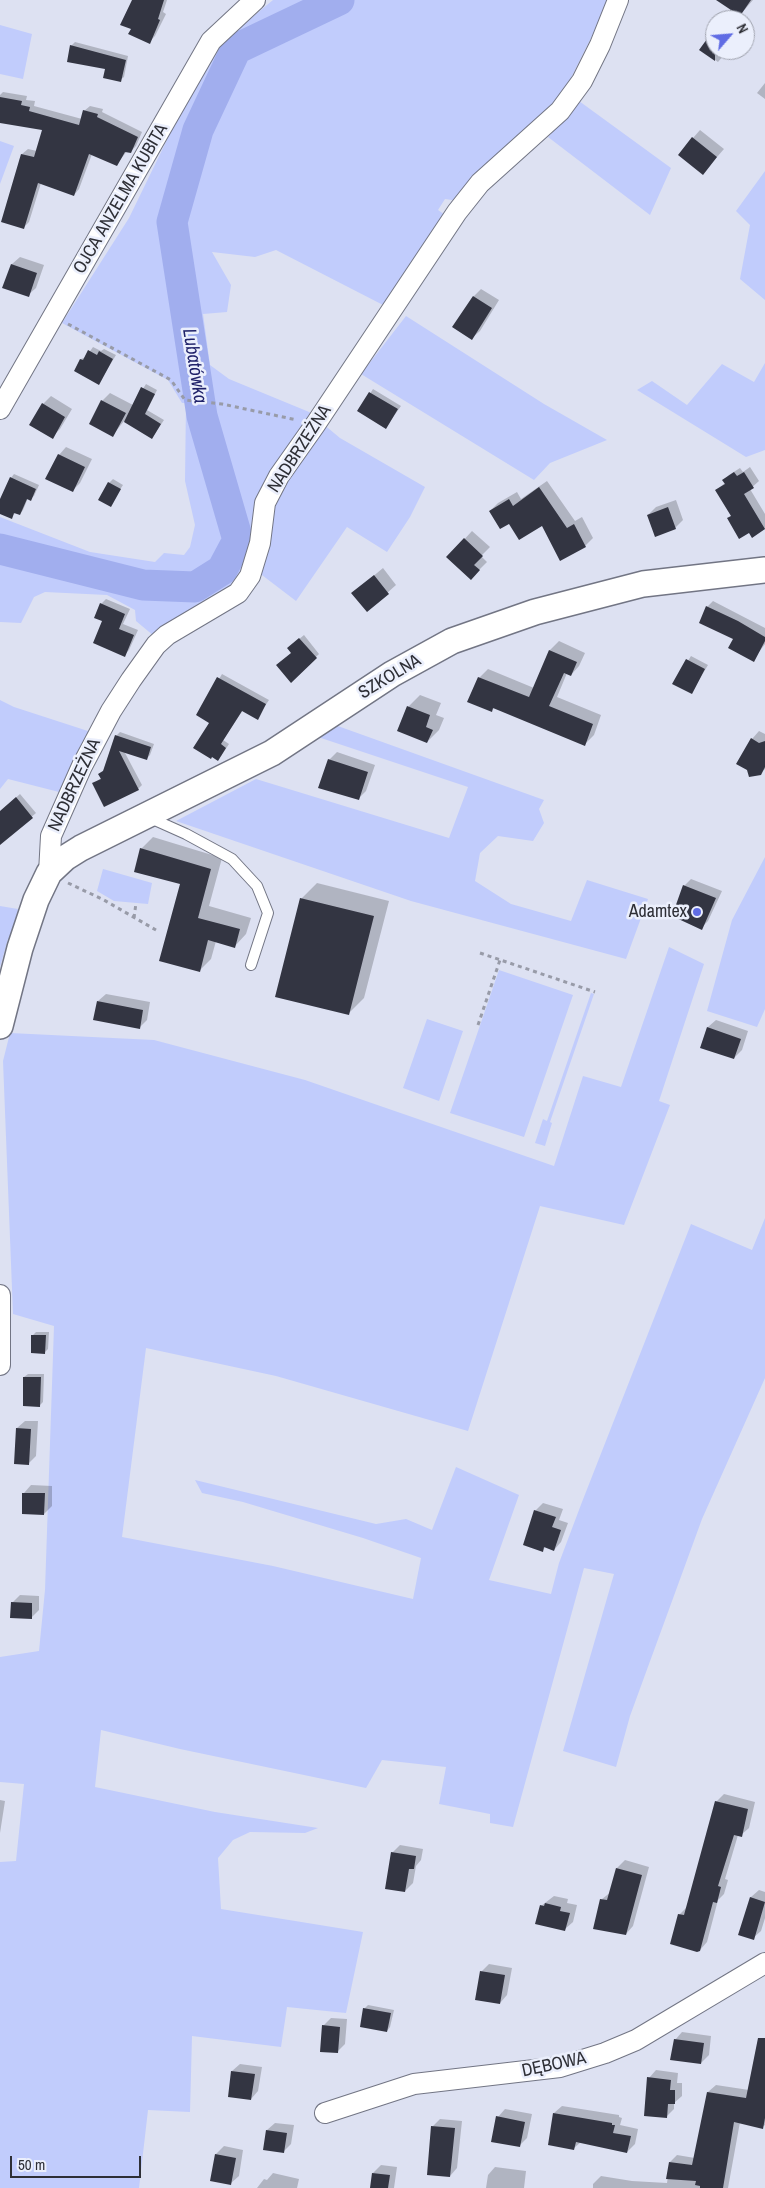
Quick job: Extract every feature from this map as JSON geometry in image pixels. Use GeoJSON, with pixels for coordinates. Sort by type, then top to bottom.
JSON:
{"type":"FeatureCollection","features":[{"type":"Feature","properties":{"kind":"street","name":"OJCA ANZELMA KUBITA"},"geometry":{"type":"LineString","coordinates":[[0,409],[211,40],[255,0]]}},
{"type":"Feature","properties":{"kind":"street","name":"NADBRZEŻNA"},"geometry":{"type":"LineString","coordinates":[[0,1026],[20,948],[36,900],[49,873],[48,853],[50,836],[82,766],[111,711],[156,645],[168,635],[238,593],[250,576],[260,543],[265,502],[279,476],[315,425],[456,212],[480,183],[560,111],[582,81],[600,45],[618,0]]}},
{"type":"Feature","properties":{"kind":"street","name":"SZKOLNA"},"geometry":{"type":"LineString","coordinates":[[49,873],[64,858],[80,848],[272,753],[392,674],[452,641],[535,612],[643,584],[765,570]]}},
{"type":"Feature","properties":{"kind":"street"},"geometry":{"type":"LineString","coordinates":[[0,1295],[0,1365]]}},
{"type":"Feature","properties":{"kind":"street","name":"DĘBOWA"},"geometry":{"type":"LineString","coordinates":[[325,2113],[414,2084],[560,2067],[605,2053],[644,2035],[765,1963]]}},
{"type":"Feature","properties":{"kind":"lane"},"geometry":{"type":"LineString","coordinates":[[147,816],[186,834],[232,859],[257,886],[268,913],[252,965]]}},
{"type":"Feature","properties":{"kind":"path"},"geometry":{"type":"LineString","coordinates":[[53,317],[171,380],[185,400],[222,404],[315,425]]}},
{"type":"Feature","properties":{"kind":"path"},"geometry":{"type":"LineString","coordinates":[[73,886],[104,900],[156,930]]}},
{"type":"Feature","properties":{"kind":"path"},"geometry":{"type":"LineString","coordinates":[[134,918],[136,903]]}},
{"type":"Feature","properties":{"kind":"path"},"geometry":{"type":"LineString","coordinates":[[480,953],[595,992]]}},
{"type":"Feature","properties":{"kind":"path"},"geometry":{"type":"LineString","coordinates":[[478,1025],[500,960]]}},
{"type":"Feature","properties":{"kind":"shaded area"},"geometry":{"type":"Polygon","coordinates":[[[273,0],[610,0],[570,80],[550,109],[459,201],[445,199],[438,210],[448,217],[385,306],[276,250],[255,257],[212,252],[231,285],[227,312],[203,314],[210,365],[229,379],[314,414],[255,537],[234,589],[154,636],[136,621],[135,610],[107,595],[45,592],[34,597],[21,623],[0,622],[0,517],[90,552],[155,562],[164,553],[184,555],[190,547],[195,525],[185,481],[186,403],[182,403],[168,380],[62,323],[129,218],[182,109],[212,56],[232,34],[273,0]]]}},
{"type":"Feature","properties":{"kind":"shaded area"},"geometry":{"type":"Polygon","coordinates":[[[0,25],[32,34],[23,79],[0,74],[0,25]]]}},
{"type":"Feature","properties":{"kind":"shaded area"},"geometry":{"type":"Polygon","coordinates":[[[579,101],[671,168],[650,215],[548,137],[579,101]]]}},
{"type":"Feature","properties":{"kind":"shaded area"},"geometry":{"type":"Polygon","coordinates":[[[0,141],[14,146],[0,184],[0,141]]]}},
{"type":"Feature","properties":{"kind":"shaded area"},"geometry":{"type":"Polygon","coordinates":[[[765,171],[765,300],[740,279],[750,225],[736,211],[765,171]]]}},
{"type":"Feature","properties":{"kind":"shaded area"},"geometry":{"type":"Polygon","coordinates":[[[406,316],[544,404],[607,440],[550,463],[534,480],[361,374],[406,316]]]}},
{"type":"Feature","properties":{"kind":"shaded area"},"geometry":{"type":"Polygon","coordinates":[[[765,363],[765,450],[746,457],[637,390],[652,381],[687,405],[722,364],[754,382],[765,363]]]}},
{"type":"Feature","properties":{"kind":"shaded area"},"geometry":{"type":"Polygon","coordinates":[[[322,423],[340,438],[425,487],[410,517],[387,552],[347,527],[296,601],[258,572],[271,505],[322,423]]]}},
{"type":"Feature","properties":{"kind":"shaded area"},"geometry":{"type":"Polygon","coordinates":[[[0,700],[14,707],[91,732],[63,793],[8,779],[0,789],[0,700]]]}},
{"type":"Feature","properties":{"kind":"shaded area"},"geometry":{"type":"Polygon","coordinates":[[[335,725],[544,800],[539,809],[544,823],[533,841],[498,836],[480,853],[475,881],[511,904],[571,921],[587,880],[648,899],[626,959],[411,901],[176,821],[256,779],[449,838],[468,787],[318,737],[335,725]]]}},
{"type":"Feature","properties":{"kind":"shaded area"},"geometry":{"type":"Polygon","coordinates":[[[765,857],[765,1009],[757,1027],[707,1011],[732,920],[765,857]]]}},
{"type":"Feature","properties":{"kind":"shaded area"},"geometry":{"type":"Polygon","coordinates":[[[103,869],[152,883],[148,904],[114,901],[97,891],[103,869]]]}},
{"type":"Feature","properties":{"kind":"shaded area"},"geometry":{"type":"Polygon","coordinates":[[[0,906],[18,909],[12,939],[8,939],[0,967],[0,906]]]}},
{"type":"Feature","properties":{"kind":"shaded area"},"geometry":{"type":"Polygon","coordinates":[[[669,947],[704,964],[659,1101],[670,1105],[624,1225],[540,1206],[468,1431],[276,1376],[146,1348],[122,1537],[273,1566],[413,1599],[421,1558],[363,1538],[243,1502],[202,1493],[195,1480],[376,1524],[406,1519],[432,1530],[456,1467],[519,1495],[489,1580],[551,1594],[559,1563],[582,1502],[691,1224],[752,1250],[765,1218],[765,1378],[702,1519],[630,1716],[616,1767],[563,1751],[614,1574],[584,1568],[513,1827],[490,1823],[490,1814],[439,1804],[446,1767],[382,1760],[366,1788],[180,1749],[101,1730],[95,1787],[215,1812],[318,1828],[305,1833],[250,1832],[233,1840],[218,1858],[221,1909],[363,1932],[346,2013],[287,2007],[281,2047],[192,2036],[190,2112],[148,2110],[139,2188],[0,2188],[0,1862],[16,1861],[24,1784],[0,1782],[0,1657],[39,1651],[45,1590],[54,1326],[13,1314],[3,1061],[10,1033],[154,1040],[305,1080],[554,1166],[583,1076],[621,1087],[669,947]]]}},
{"type":"Feature","properties":{"kind":"shaded area"},"geometry":{"type":"Polygon","coordinates":[[[499,970],[573,995],[524,1137],[450,1113],[499,970]]]}},
{"type":"Feature","properties":{"kind":"shaded area"},"geometry":{"type":"Polygon","coordinates":[[[591,993],[594,994],[550,1122],[552,1123],[545,1146],[535,1143],[543,1119],[547,1121],[591,993]]]}},
{"type":"Feature","properties":{"kind":"shaded area"},"geometry":{"type":"Polygon","coordinates":[[[427,1019],[463,1031],[439,1101],[403,1088],[427,1019]]]}},
{"type":"Feature","properties":{"kind":"building"},"geometry":{"type":"Polygon","coordinates":[[[132,0],[164,0],[158,19],[160,20],[150,44],[128,34],[131,29],[120,25],[132,0]]]}},
{"type":"Feature","properties":{"kind":"building"},"geometry":{"type":"Polygon","coordinates":[[[716,0],[751,0],[744,10],[731,10],[716,0]]]}},
{"type":"Feature","properties":{"kind":"building"},"geometry":{"type":"Polygon","coordinates":[[[705,42],[705,54],[699,50],[705,42]]]}},
{"type":"Feature","properties":{"kind":"building"},"geometry":{"type":"Polygon","coordinates":[[[70,45],[126,60],[121,82],[103,78],[105,69],[67,62],[70,45]]]}},
{"type":"Feature","properties":{"kind":"building"},"geometry":{"type":"Polygon","coordinates":[[[0,97],[22,101],[21,105],[30,107],[29,111],[79,125],[83,110],[98,114],[97,117],[138,137],[131,153],[125,152],[117,166],[89,154],[74,196],[38,183],[24,229],[1,222],[21,154],[34,157],[42,130],[0,123],[0,97]]]}},
{"type":"Feature","properties":{"kind":"building"},"geometry":{"type":"Polygon","coordinates":[[[692,137],[717,157],[703,175],[678,155],[692,137]]]}},
{"type":"Feature","properties":{"kind":"building"},"geometry":{"type":"Polygon","coordinates":[[[11,264],[37,273],[29,297],[2,288],[11,264]]]}},
{"type":"Feature","properties":{"kind":"building"},"geometry":{"type":"Polygon","coordinates":[[[473,296],[492,308],[472,340],[452,327],[473,296]]]}},
{"type":"Feature","properties":{"kind":"building"},"geometry":{"type":"Polygon","coordinates":[[[88,350],[97,355],[99,351],[113,359],[99,385],[74,371],[80,359],[83,360],[88,350]]]}},
{"type":"Feature","properties":{"kind":"building"},"geometry":{"type":"Polygon","coordinates":[[[141,387],[155,394],[145,414],[161,424],[152,439],[124,422],[141,387]]]}},
{"type":"Feature","properties":{"kind":"building"},"geometry":{"type":"Polygon","coordinates":[[[369,392],[398,409],[386,429],[357,411],[369,392]]]}},
{"type":"Feature","properties":{"kind":"building"},"geometry":{"type":"Polygon","coordinates":[[[101,400],[126,413],[113,437],[89,424],[101,400]]]}},
{"type":"Feature","properties":{"kind":"building"},"geometry":{"type":"Polygon","coordinates":[[[42,403],[65,417],[53,439],[29,425],[42,403]]]}},
{"type":"Feature","properties":{"kind":"building"},"geometry":{"type":"Polygon","coordinates":[[[58,454],[85,467],[73,492],[45,479],[58,454]]]}},
{"type":"Feature","properties":{"kind":"building"},"geometry":{"type":"Polygon","coordinates":[[[734,472],[737,476],[744,472],[754,488],[744,494],[765,529],[752,538],[749,533],[739,539],[727,518],[731,516],[715,490],[725,484],[722,480],[734,472]]]}},
{"type":"Feature","properties":{"kind":"building"},"geometry":{"type":"Polygon","coordinates":[[[10,477],[36,489],[31,501],[27,499],[20,515],[14,513],[12,519],[0,514],[0,499],[10,477]]]}},
{"type":"Feature","properties":{"kind":"building"},"geometry":{"type":"Polygon","coordinates":[[[108,482],[121,489],[111,507],[98,500],[108,482]]]}},
{"type":"Feature","properties":{"kind":"building"},"geometry":{"type":"Polygon","coordinates":[[[539,487],[567,528],[574,524],[586,547],[560,561],[542,526],[519,540],[509,524],[500,529],[489,511],[509,499],[513,506],[539,487]]]}},
{"type":"Feature","properties":{"kind":"building"},"geometry":{"type":"Polygon","coordinates":[[[668,507],[676,529],[655,537],[647,515],[668,507]]]}},
{"type":"Feature","properties":{"kind":"building"},"geometry":{"type":"Polygon","coordinates":[[[464,538],[483,556],[474,565],[480,570],[471,580],[446,557],[464,538]]]}},
{"type":"Feature","properties":{"kind":"building"},"geometry":{"type":"Polygon","coordinates":[[[374,575],[389,594],[367,612],[351,593],[374,575]]]}},
{"type":"Feature","properties":{"kind":"building"},"geometry":{"type":"Polygon","coordinates":[[[100,603],[125,614],[119,629],[134,635],[125,657],[93,643],[102,621],[94,618],[100,603]]]}},
{"type":"Feature","properties":{"kind":"building"},"geometry":{"type":"Polygon","coordinates":[[[706,606],[738,621],[765,637],[765,641],[754,662],[728,648],[733,639],[699,623],[706,606]]]}},
{"type":"Feature","properties":{"kind":"building"},"geometry":{"type":"Polygon","coordinates":[[[299,638],[317,658],[291,683],[276,665],[291,653],[287,648],[299,638]]]}},
{"type":"Feature","properties":{"kind":"building"},"geometry":{"type":"Polygon","coordinates":[[[549,650],[577,662],[571,676],[564,673],[549,706],[593,724],[585,746],[493,708],[492,712],[467,702],[478,677],[529,697],[549,650]]]}},
{"type":"Feature","properties":{"kind":"building"},"geometry":{"type":"Polygon","coordinates":[[[686,659],[705,669],[692,694],[672,684],[686,659]]]}},
{"type":"Feature","properties":{"kind":"building"},"geometry":{"type":"Polygon","coordinates":[[[217,677],[266,704],[258,720],[242,711],[221,744],[226,748],[218,761],[193,748],[209,723],[196,715],[217,677]]]}},
{"type":"Feature","properties":{"kind":"building"},"geometry":{"type":"Polygon","coordinates":[[[407,706],[430,715],[426,727],[433,730],[427,743],[397,731],[407,706]]]}},
{"type":"Feature","properties":{"kind":"building"},"geometry":{"type":"Polygon","coordinates":[[[115,735],[151,747],[147,760],[119,751],[139,790],[104,807],[92,783],[101,779],[98,774],[103,771],[115,735]]]}},
{"type":"Feature","properties":{"kind":"building"},"geometry":{"type":"Polygon","coordinates":[[[751,738],[759,743],[765,741],[765,767],[761,775],[749,777],[747,770],[736,764],[751,738]]]}},
{"type":"Feature","properties":{"kind":"building"},"geometry":{"type":"Polygon","coordinates":[[[328,759],[368,772],[359,800],[318,788],[328,759]]]}},
{"type":"Feature","properties":{"kind":"building"},"geometry":{"type":"Polygon","coordinates":[[[16,797],[33,818],[0,845],[0,811],[16,797]]]}},
{"type":"Feature","properties":{"kind":"building"},"geometry":{"type":"Polygon","coordinates":[[[140,848],[211,869],[198,918],[240,929],[235,948],[208,940],[200,972],[159,961],[180,884],[134,872],[140,848]]]}},
{"type":"Feature","properties":{"kind":"building"},"geometry":{"type":"Polygon","coordinates":[[[683,885],[716,898],[702,930],[672,916],[683,885]]]}},
{"type":"Feature","properties":{"kind":"building"},"geometry":{"type":"Polygon","coordinates":[[[300,898],[374,916],[349,1015],[275,997],[300,898]]]}},
{"type":"Feature","properties":{"kind":"building"},"geometry":{"type":"Polygon","coordinates":[[[97,1001],[143,1010],[140,1029],[93,1020],[97,1001]]]}},
{"type":"Feature","properties":{"kind":"building"},"geometry":{"type":"Polygon","coordinates":[[[707,1027],[741,1039],[734,1059],[700,1048],[707,1027]]]}},
{"type":"Feature","properties":{"kind":"building"},"geometry":{"type":"Polygon","coordinates":[[[31,1335],[46,1335],[45,1354],[31,1353],[31,1335]]]}},
{"type":"Feature","properties":{"kind":"building"},"geometry":{"type":"Polygon","coordinates":[[[23,1377],[41,1377],[40,1407],[23,1406],[23,1377]]]}},
{"type":"Feature","properties":{"kind":"building"},"geometry":{"type":"Polygon","coordinates":[[[16,1428],[31,1429],[29,1465],[14,1464],[16,1428]]]}},
{"type":"Feature","properties":{"kind":"building"},"geometry":{"type":"Polygon","coordinates":[[[22,1493],[45,1493],[44,1515],[22,1514],[22,1493]]]}},
{"type":"Feature","properties":{"kind":"building"},"geometry":{"type":"Polygon","coordinates":[[[534,1510],[556,1517],[552,1527],[561,1530],[554,1551],[544,1547],[543,1552],[523,1545],[534,1510]]]}},
{"type":"Feature","properties":{"kind":"building"},"geometry":{"type":"Polygon","coordinates":[[[11,1602],[32,1603],[32,1619],[10,1618],[11,1602]]]}},
{"type":"Feature","properties":{"kind":"building"},"geometry":{"type":"Polygon","coordinates":[[[715,1801],[748,1809],[742,1837],[734,1835],[718,1886],[721,1887],[717,1903],[713,1902],[700,1951],[697,1952],[670,1944],[678,1914],[684,1915],[715,1801]]]}},
{"type":"Feature","properties":{"kind":"building"},"geometry":{"type":"Polygon","coordinates":[[[391,1852],[416,1856],[414,1869],[409,1869],[405,1892],[385,1889],[391,1852]]]}},
{"type":"Feature","properties":{"kind":"building"},"geometry":{"type":"Polygon","coordinates":[[[616,1868],[642,1875],[626,1935],[593,1929],[600,1899],[607,1900],[616,1868]]]}},
{"type":"Feature","properties":{"kind":"building"},"geometry":{"type":"Polygon","coordinates":[[[750,1897],[765,1902],[754,1940],[738,1935],[750,1897]]]}},
{"type":"Feature","properties":{"kind":"building"},"geometry":{"type":"Polygon","coordinates":[[[545,1903],[561,1907],[560,1911],[570,1913],[565,1931],[535,1924],[540,1905],[544,1906],[545,1903]]]}},
{"type":"Feature","properties":{"kind":"building"},"geometry":{"type":"Polygon","coordinates":[[[480,1971],[505,1975],[500,2004],[475,2000],[480,1971]]]}},
{"type":"Feature","properties":{"kind":"building"},"geometry":{"type":"Polygon","coordinates":[[[363,2008],[391,2013],[387,2032],[360,2027],[363,2008]]]}},
{"type":"Feature","properties":{"kind":"building"},"geometry":{"type":"Polygon","coordinates":[[[322,2025],[340,2027],[338,2053],[320,2052],[322,2025]]]}},
{"type":"Feature","properties":{"kind":"building"},"geometry":{"type":"Polygon","coordinates":[[[758,2038],[765,2038],[765,2118],[763,2129],[734,2122],[723,2188],[700,2188],[700,2186],[695,2185],[696,2181],[666,2179],[669,2162],[692,2165],[707,2092],[746,2098],[758,2038]]]}},
{"type":"Feature","properties":{"kind":"building"},"geometry":{"type":"Polygon","coordinates":[[[674,2039],[704,2043],[701,2064],[670,2060],[674,2039]]]}},
{"type":"Feature","properties":{"kind":"building"},"geometry":{"type":"Polygon","coordinates":[[[231,2071],[255,2074],[251,2100],[228,2097],[231,2071]]]}},
{"type":"Feature","properties":{"kind":"building"},"geometry":{"type":"Polygon","coordinates":[[[647,2077],[671,2080],[670,2090],[675,2090],[675,2104],[668,2104],[667,2118],[644,2116],[647,2077]]]}},
{"type":"Feature","properties":{"kind":"building"},"geometry":{"type":"Polygon","coordinates":[[[553,2113],[612,2123],[612,2125],[615,2125],[613,2133],[631,2136],[627,2153],[576,2142],[574,2150],[548,2145],[553,2113]]]}},
{"type":"Feature","properties":{"kind":"building"},"geometry":{"type":"Polygon","coordinates":[[[496,2116],[525,2122],[520,2147],[491,2142],[496,2116]]]}},
{"type":"Feature","properties":{"kind":"building"},"geometry":{"type":"Polygon","coordinates":[[[431,2126],[455,2128],[450,2177],[427,2175],[431,2126]]]}},
{"type":"Feature","properties":{"kind":"building"},"geometry":{"type":"Polygon","coordinates":[[[266,2130],[287,2133],[284,2153],[263,2150],[266,2130]]]}},
{"type":"Feature","properties":{"kind":"building"},"geometry":{"type":"Polygon","coordinates":[[[215,2154],[236,2158],[231,2185],[210,2181],[215,2154]]]}},
{"type":"Feature","properties":{"kind":"building"},"geometry":{"type":"Polygon","coordinates":[[[372,2173],[390,2175],[388,2188],[370,2188],[372,2173]]]}},
{"type":"Feature","properties":{"kind":"waterway","name":"Lubatówka"},"geometry":{"type":"LineString","coordinates":[[0,549],[143,585],[195,587],[222,570],[238,540],[202,416],[172,222],[198,130],[236,49],[339,0]]}},
{"type":"Feature","properties":{"kind":"place","name":"Adamtex"},"geometry":{"type":"Point","coordinates":[697,912]}}]}
